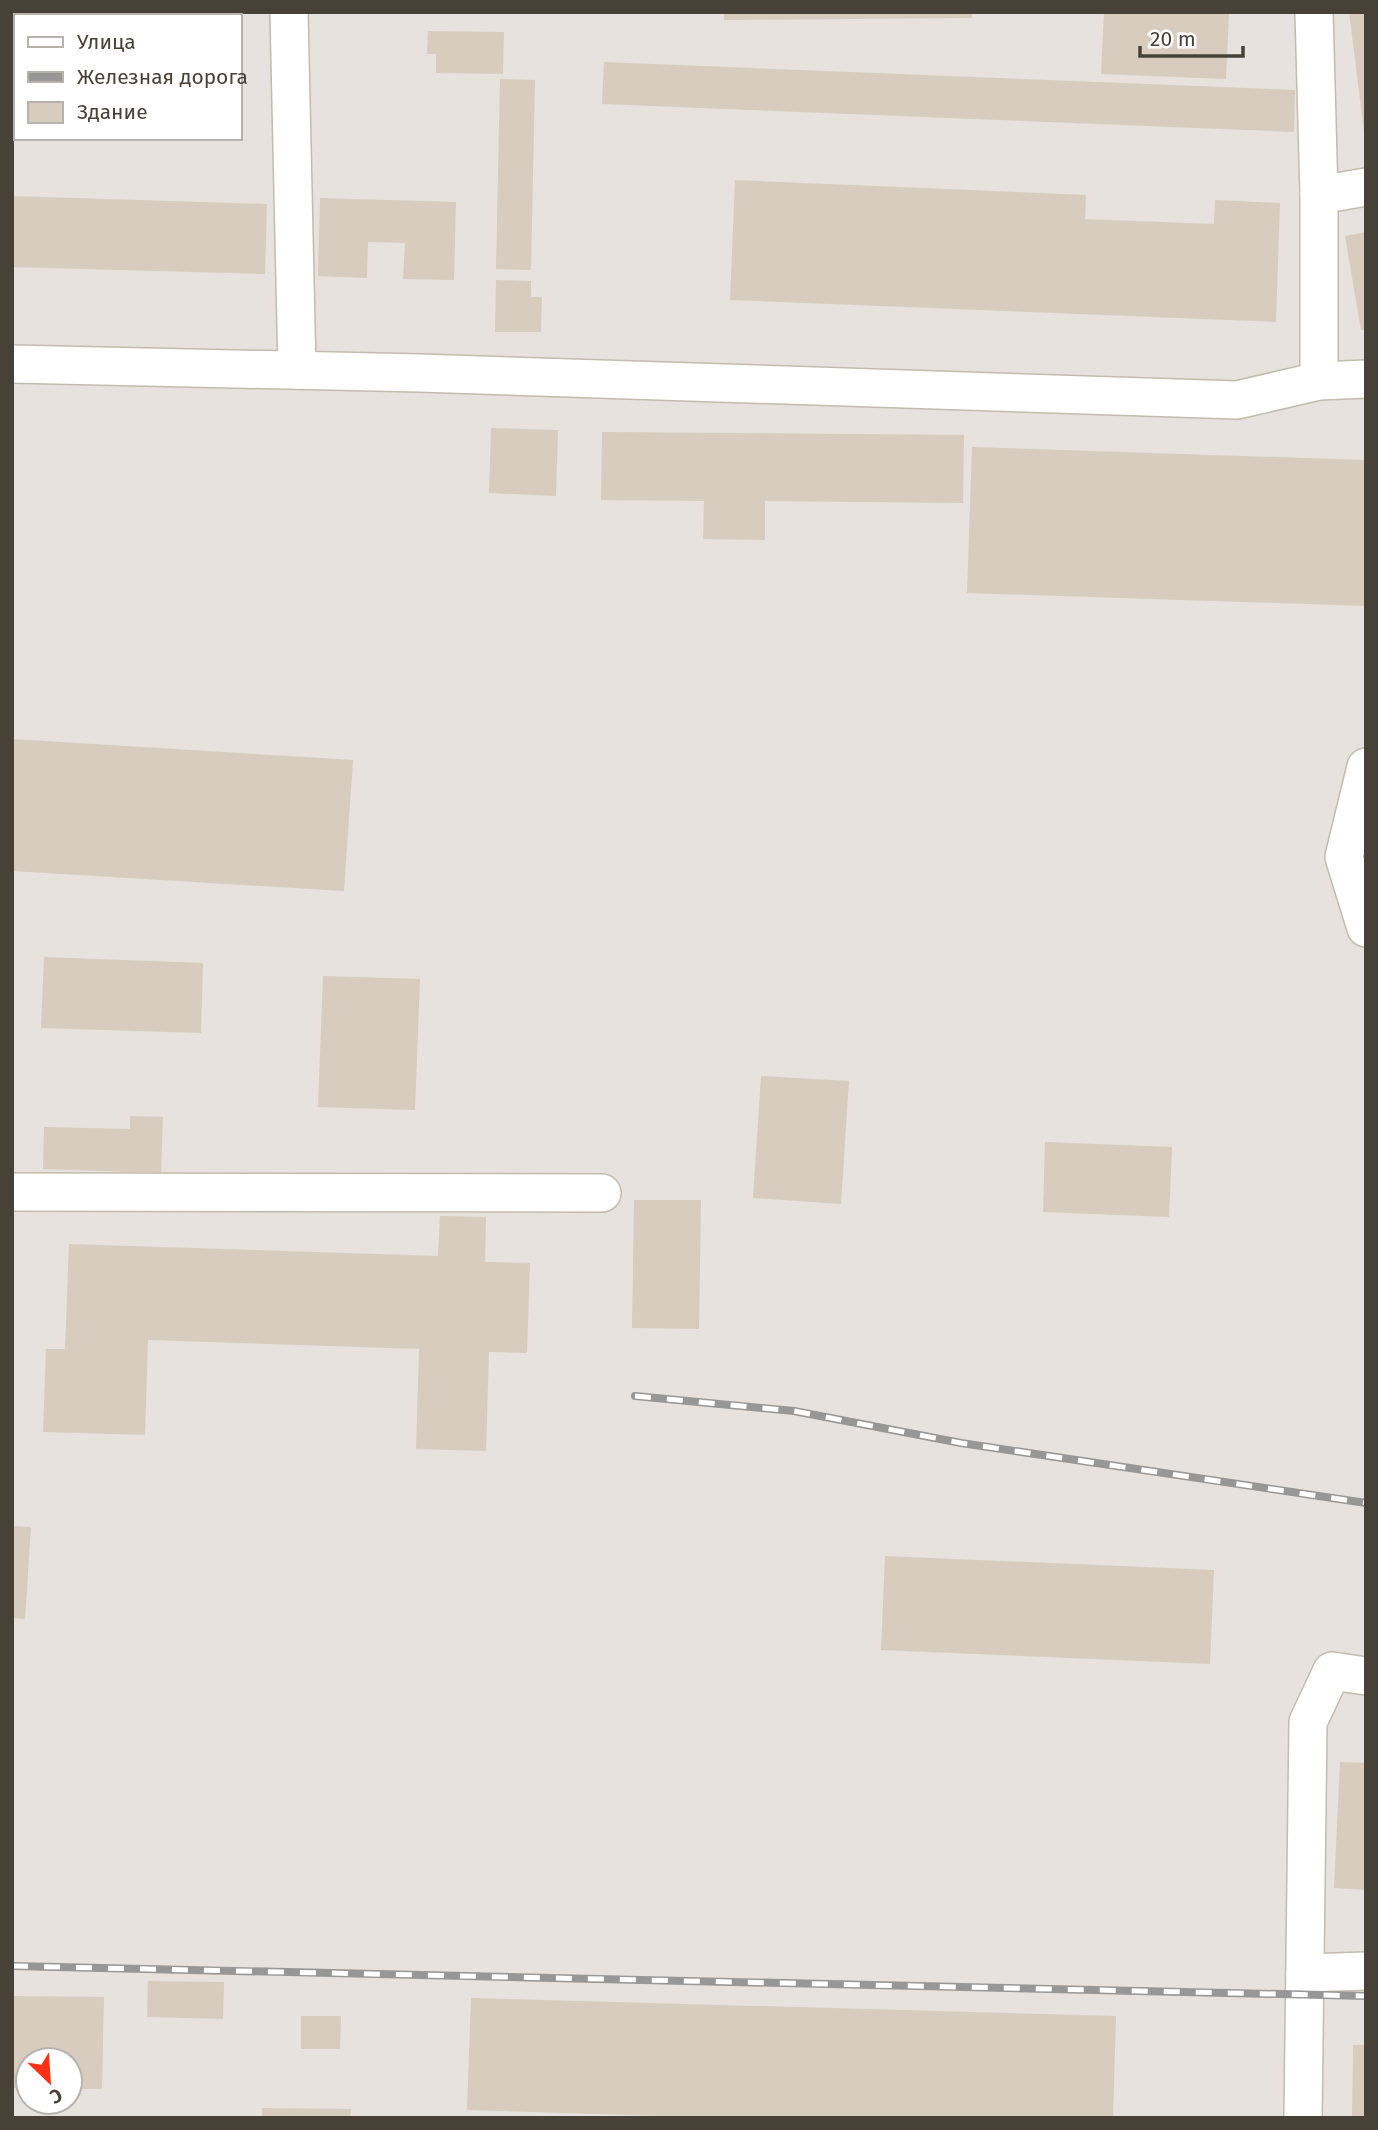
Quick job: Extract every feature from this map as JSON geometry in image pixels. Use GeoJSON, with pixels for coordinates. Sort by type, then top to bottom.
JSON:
{"type":"FeatureCollection","features":[{"type":"Feature","properties":{"kind":"street"},"geometry":{"type":"LineString","coordinates":[[289,12],[297,370]]}},
{"type":"Feature","properties":{"kind":"street"},"geometry":{"type":"LineString","coordinates":[[1314,12],[1319,195],[1319,381]]}},
{"type":"Feature","properties":{"kind":"street"},"geometry":{"type":"LineString","coordinates":[[1319,195],[1366,187]]}},
{"type":"Feature","properties":{"kind":"street"},"geometry":{"type":"LineString","coordinates":[[12,364],[420,373],[1237,400],[1319,381],[1366,379]]}},
{"type":"Feature","properties":{"kind":"street"},"geometry":{"type":"LineString","coordinates":[[1366,767],[1344,857],[1366,928]]}},
{"type":"Feature","properties":{"kind":"street"},"geometry":{"type":"LineString","coordinates":[[12,1192],[602,1193]]}},
{"type":"Feature","properties":{"kind":"street"},"geometry":{"type":"LineString","coordinates":[[1303,2118],[1308,1722],[1332,1671],[1366,1676]]}},
{"type":"Feature","properties":{"kind":"street"},"geometry":{"type":"LineString","coordinates":[[1305,1973],[1366,1971]]}},
{"type":"Feature","properties":{"kind":"shaded area"},"geometry":{"type":"Polygon","coordinates":[[[12,12],[1366,12],[1366,2118],[12,2118],[12,12]]]}},
{"type":"Feature","properties":{"kind":"building"},"geometry":{"type":"Polygon","coordinates":[[[724,12],[972,12],[972,18],[724,20],[724,12]]]}},
{"type":"Feature","properties":{"kind":"building"},"geometry":{"type":"Polygon","coordinates":[[[1104,12],[1229,12],[1226,79],[1101,74],[1104,12]]]}},
{"type":"Feature","properties":{"kind":"building"},"geometry":{"type":"Polygon","coordinates":[[[1349,12],[1366,12],[1366,132],[1364,132],[1349,12]]]}},
{"type":"Feature","properties":{"kind":"building"},"geometry":{"type":"Polygon","coordinates":[[[428,31],[504,32],[503,74],[436,73],[436,54],[427,54],[428,31]]]}},
{"type":"Feature","properties":{"kind":"building"},"geometry":{"type":"Polygon","coordinates":[[[604,62],[1295,90],[1294,132],[602,104],[604,62]]]}},
{"type":"Feature","properties":{"kind":"building"},"geometry":{"type":"Polygon","coordinates":[[[500,79],[535,80],[531,270],[496,269],[500,79]]]}},
{"type":"Feature","properties":{"kind":"building"},"geometry":{"type":"Polygon","coordinates":[[[735,180],[1086,195],[1085,219],[1214,224],[1215,200],[1280,203],[1276,322],[730,300],[735,180]]]}},
{"type":"Feature","properties":{"kind":"building"},"geometry":{"type":"Polygon","coordinates":[[[12,196],[267,204],[265,274],[12,267],[12,196]]]}},
{"type":"Feature","properties":{"kind":"building"},"geometry":{"type":"Polygon","coordinates":[[[320,198],[456,202],[454,280],[403,279],[405,243],[368,242],[367,278],[318,276],[320,198]]]}},
{"type":"Feature","properties":{"kind":"building"},"geometry":{"type":"Polygon","coordinates":[[[1366,232],[1366,330],[1361,330],[1345,236],[1366,232]]]}},
{"type":"Feature","properties":{"kind":"building"},"geometry":{"type":"Polygon","coordinates":[[[496,280],[531,281],[531,297],[542,297],[541,332],[495,332],[496,280]]]}},
{"type":"Feature","properties":{"kind":"building"},"geometry":{"type":"Polygon","coordinates":[[[491,428],[558,430],[556,496],[489,493],[491,428]]]}},
{"type":"Feature","properties":{"kind":"building"},"geometry":{"type":"Polygon","coordinates":[[[602,432],[964,435],[963,503],[765,501],[765,540],[703,539],[704,501],[601,500],[602,432]]]}},
{"type":"Feature","properties":{"kind":"building"},"geometry":{"type":"Polygon","coordinates":[[[972,447],[1366,460],[1366,606],[967,593],[972,447]]]}},
{"type":"Feature","properties":{"kind":"building"},"geometry":{"type":"Polygon","coordinates":[[[12,739],[353,760],[344,891],[12,871],[12,739]]]}},
{"type":"Feature","properties":{"kind":"building"},"geometry":{"type":"Polygon","coordinates":[[[44,957],[203,963],[201,1033],[41,1028],[44,957]]]}},
{"type":"Feature","properties":{"kind":"building"},"geometry":{"type":"Polygon","coordinates":[[[323,976],[420,979],[415,1110],[318,1107],[323,976]]]}},
{"type":"Feature","properties":{"kind":"building"},"geometry":{"type":"Polygon","coordinates":[[[761,1076],[849,1081],[841,1204],[753,1198],[761,1076]]]}},
{"type":"Feature","properties":{"kind":"building"},"geometry":{"type":"Polygon","coordinates":[[[130,1116],[163,1117],[161,1173],[43,1169],[44,1127],[130,1129],[130,1116]]]}},
{"type":"Feature","properties":{"kind":"building"},"geometry":{"type":"Polygon","coordinates":[[[1045,1142],[1172,1147],[1169,1217],[1043,1212],[1045,1142]]]}},
{"type":"Feature","properties":{"kind":"building"},"geometry":{"type":"Polygon","coordinates":[[[634,1200],[701,1200],[699,1329],[632,1328],[634,1200]]]}},
{"type":"Feature","properties":{"kind":"building"},"geometry":{"type":"Polygon","coordinates":[[[440,1216],[486,1217],[485,1262],[530,1263],[527,1353],[489,1352],[486,1451],[416,1449],[419,1349],[148,1340],[145,1435],[43,1432],[46,1349],[65,1349],[69,1244],[438,1256],[440,1216]]]}},
{"type":"Feature","properties":{"kind":"building"},"geometry":{"type":"Polygon","coordinates":[[[12,1526],[31,1527],[25,1619],[12,1618],[12,1526]]]}},
{"type":"Feature","properties":{"kind":"building"},"geometry":{"type":"Polygon","coordinates":[[[885,1556],[1214,1570],[1210,1664],[881,1650],[885,1556]]]}},
{"type":"Feature","properties":{"kind":"building"},"geometry":{"type":"Polygon","coordinates":[[[1340,1762],[1366,1763],[1366,1890],[1334,1888],[1340,1762]]]}},
{"type":"Feature","properties":{"kind":"building"},"geometry":{"type":"Polygon","coordinates":[[[148,1981],[224,1982],[223,2019],[147,2017],[148,1981]]]}},
{"type":"Feature","properties":{"kind":"building"},"geometry":{"type":"Polygon","coordinates":[[[12,1996],[104,1997],[102,2089],[84,2089],[84,2046],[14,2046],[12,2088],[12,1996]]]}},
{"type":"Feature","properties":{"kind":"building"},"geometry":{"type":"Polygon","coordinates":[[[471,1998],[1116,2016],[1113,2118],[722,2118],[467,2110],[471,1998]]]}},
{"type":"Feature","properties":{"kind":"building"},"geometry":{"type":"Polygon","coordinates":[[[301,2016],[341,2016],[340,2049],[301,2049],[301,2016]]]}},
{"type":"Feature","properties":{"kind":"building"},"geometry":{"type":"Polygon","coordinates":[[[1353,2045],[1366,2045],[1366,2118],[1352,2118],[1353,2045]]]}},
{"type":"Feature","properties":{"kind":"building"},"geometry":{"type":"Polygon","coordinates":[[[262,2108],[351,2109],[350,2118],[262,2118],[262,2108]]]}},
{"type":"Feature","properties":{"kind":"railway"},"geometry":{"type":"LineString","coordinates":[[635,1396],[794,1411],[961,1443],[1366,1503]]}},
{"type":"Feature","properties":{"kind":"railway"},"geometry":{"type":"LineString","coordinates":[[12,1966],[1366,1996]]}}]}
